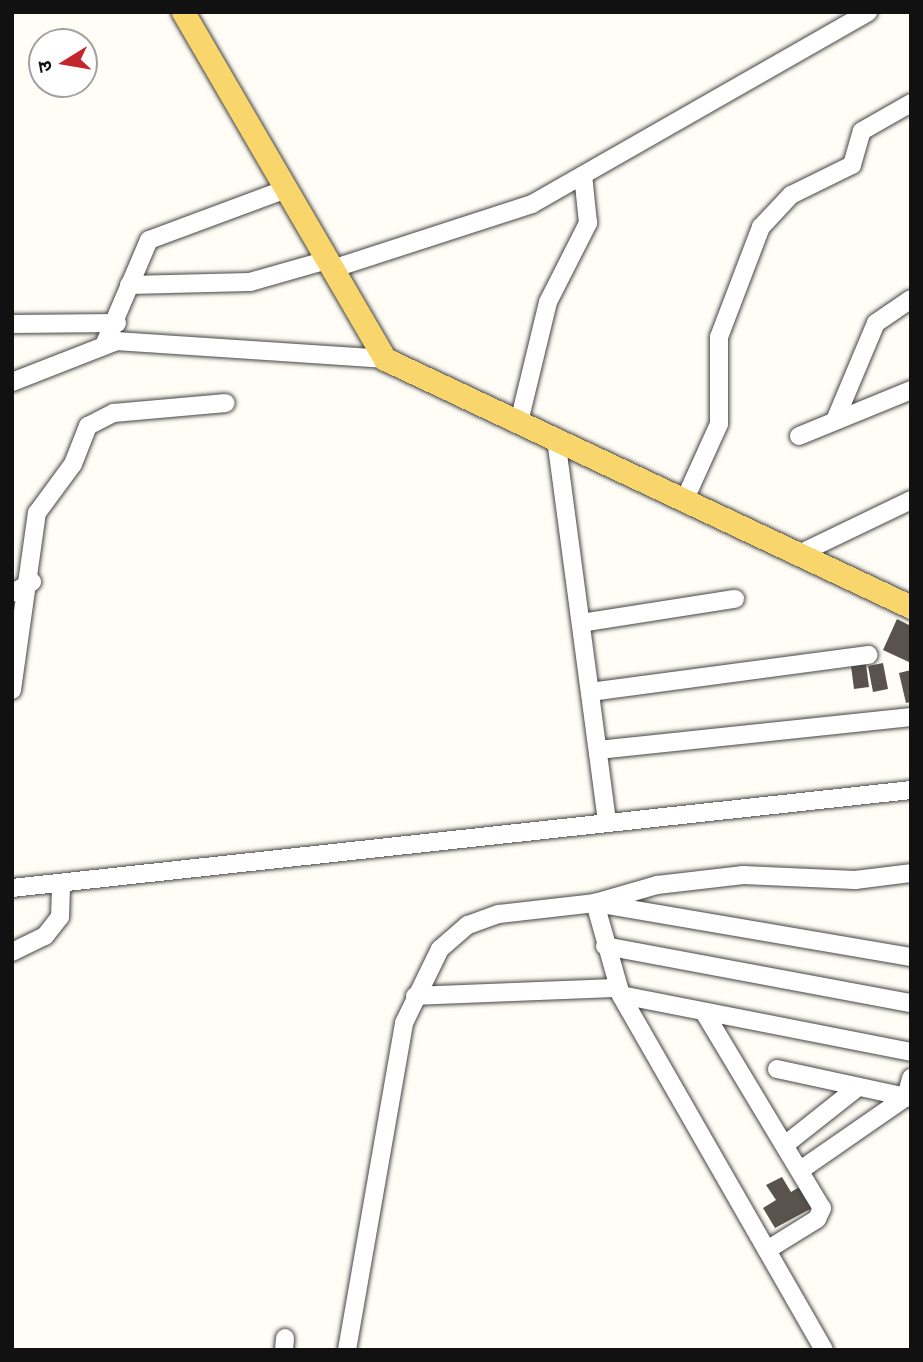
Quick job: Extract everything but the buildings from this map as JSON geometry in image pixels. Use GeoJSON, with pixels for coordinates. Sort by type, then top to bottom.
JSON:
{"type":"FeatureCollection","features":[{"type":"Feature","properties":{"kind":"main road"},"geometry":{"type":"LineString","coordinates":[[183,12],[385,359],[911,607]]}},
{"type":"Feature","properties":{"kind":"street"},"geometry":{"type":"LineString","coordinates":[[129,285],[250,282],[330,265],[532,204],[868,12]]}},
{"type":"Feature","properties":{"kind":"street"},"geometry":{"type":"LineString","coordinates":[[685,499],[719,424],[719,337],[761,227],[791,195],[852,165],[862,131],[911,103]]}},
{"type":"Feature","properties":{"kind":"street"},"geometry":{"type":"LineString","coordinates":[[519,422],[548,302],[588,223],[583,175]]}},
{"type":"Feature","properties":{"kind":"street"},"geometry":{"type":"LineString","coordinates":[[105,343],[117,323],[129,285],[149,240],[286,189]]}},
{"type":"Feature","properties":{"kind":"street"},"geometry":{"type":"LineString","coordinates":[[836,418],[876,323],[911,299]]}},
{"type":"Feature","properties":{"kind":"street"},"geometry":{"type":"LineString","coordinates":[[12,324],[117,323]]}},
{"type":"Feature","properties":{"kind":"street"},"geometry":{"type":"LineString","coordinates":[[12,382],[105,343],[385,359]]}},
{"type":"Feature","properties":{"kind":"street"},"geometry":{"type":"LineString","coordinates":[[799,436],[836,418],[911,390]]}},
{"type":"Feature","properties":{"kind":"street"},"geometry":{"type":"LineString","coordinates":[[12,690],[32,582],[37,513],[74,464],[92,421],[114,413],[226,403]]}},
{"type":"Feature","properties":{"kind":"street"},"geometry":{"type":"LineString","coordinates":[[556,439],[607,823]]}},
{"type":"Feature","properties":{"kind":"street"},"geometry":{"type":"LineString","coordinates":[[801,553],[911,500]]}},
{"type":"Feature","properties":{"kind":"street"},"geometry":{"type":"LineString","coordinates":[[12,593],[32,582]]}},
{"type":"Feature","properties":{"kind":"street"},"geometry":{"type":"LineString","coordinates":[[581,623],[734,599]]}},
{"type":"Feature","properties":{"kind":"street"},"geometry":{"type":"LineString","coordinates":[[590,692],[869,655]]}},
{"type":"Feature","properties":{"kind":"street"},"geometry":{"type":"LineString","coordinates":[[598,750],[911,717]]}},
{"type":"Feature","properties":{"kind":"street"},"geometry":{"type":"LineString","coordinates":[[12,888],[61,887],[911,790]]}},
{"type":"Feature","properties":{"kind":"street"},"geometry":{"type":"LineString","coordinates":[[347,1350],[400,1042],[415,996],[440,948],[468,925],[499,914],[595,903],[657,885],[743,875],[855,880],[911,873]]}},
{"type":"Feature","properties":{"kind":"street"},"geometry":{"type":"LineString","coordinates":[[12,952],[45,936],[60,917],[61,887]]}},
{"type":"Feature","properties":{"kind":"street"},"geometry":{"type":"LineString","coordinates":[[595,903],[619,991],[824,1350]]}},
{"type":"Feature","properties":{"kind":"street"},"geometry":{"type":"LineString","coordinates":[[595,903],[911,957]]}},
{"type":"Feature","properties":{"kind":"street"},"geometry":{"type":"LineString","coordinates":[[606,946],[911,1003]]}},
{"type":"Feature","properties":{"kind":"street"},"geometry":{"type":"LineString","coordinates":[[415,996],[619,991],[704,1012],[911,1052]]}},
{"type":"Feature","properties":{"kind":"street"},"geometry":{"type":"LineString","coordinates":[[704,1012],[802,1169],[822,1212],[767,1250]]}},
{"type":"Feature","properties":{"kind":"street"},"geometry":{"type":"LineString","coordinates":[[777,1069],[908,1098]]}},
{"type":"Feature","properties":{"kind":"street"},"geometry":{"type":"LineString","coordinates":[[802,1169],[908,1098],[911,1078]]}},
{"type":"Feature","properties":{"kind":"street"},"geometry":{"type":"LineString","coordinates":[[786,1144],[858,1087]]}}]}
